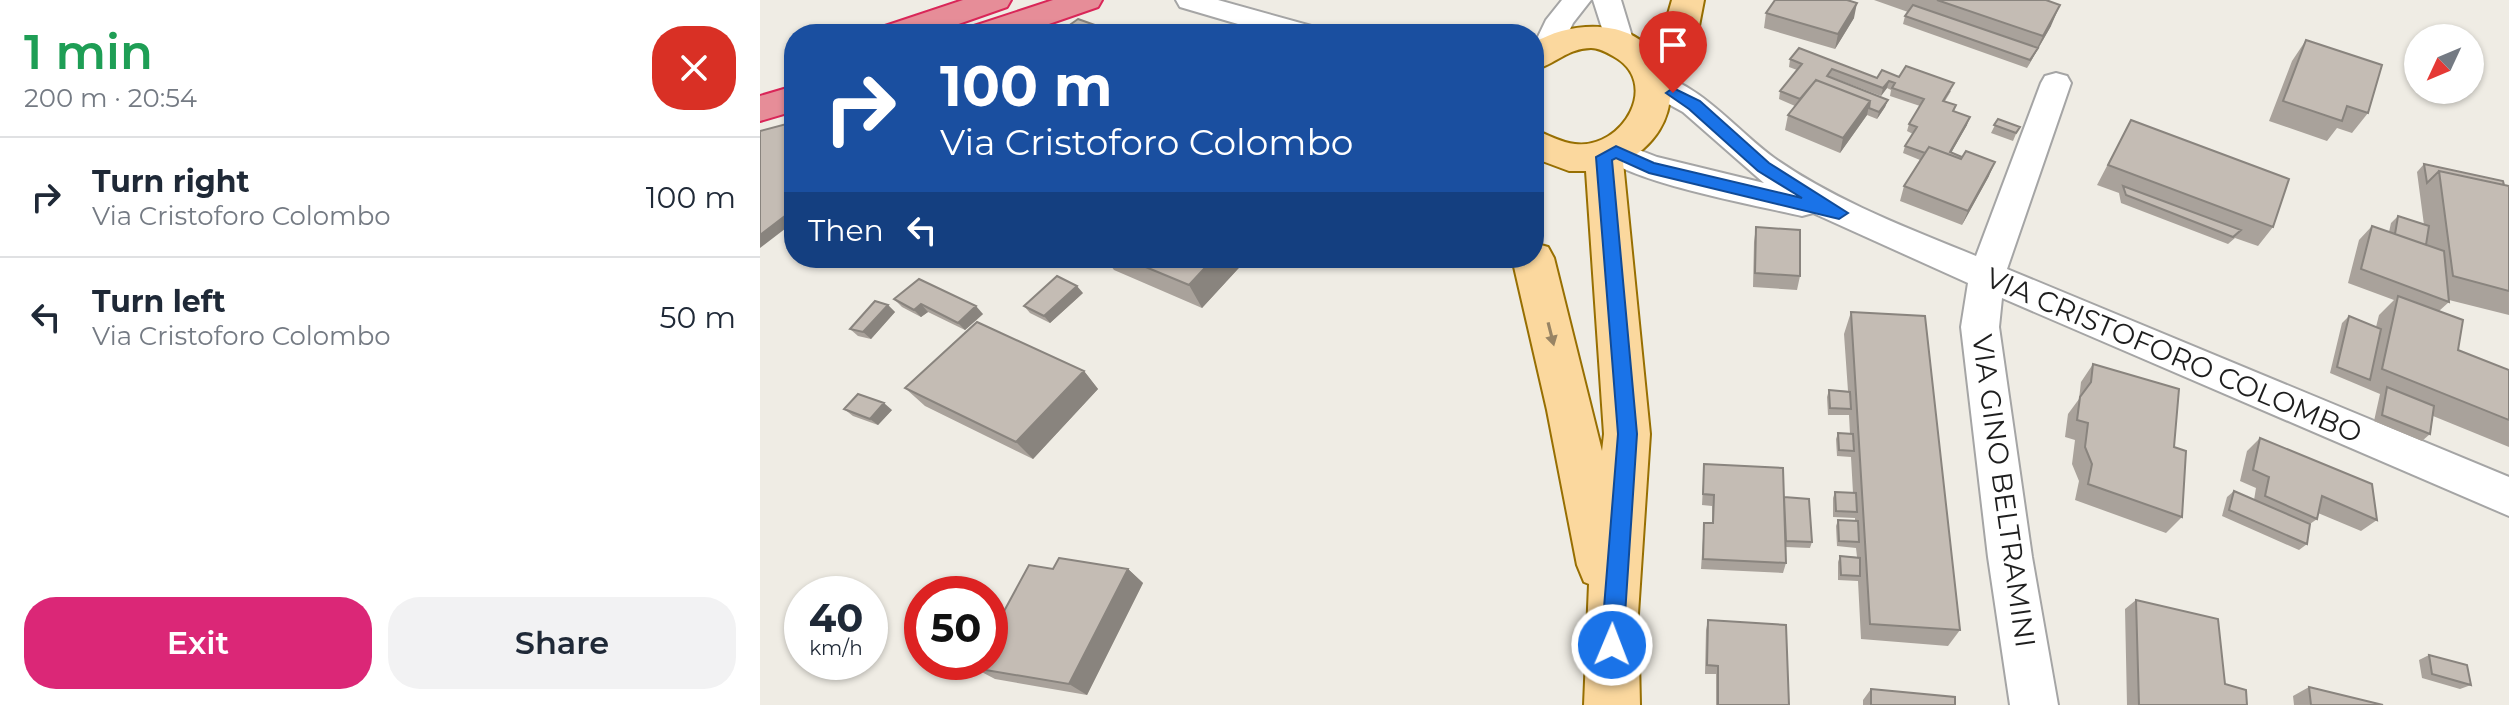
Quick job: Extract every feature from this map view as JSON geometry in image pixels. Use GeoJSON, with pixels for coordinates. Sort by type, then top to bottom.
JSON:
{"type":"FeatureCollection","features":[{"type":"Feature","properties":{"kind":"highway"},"geometry":{"type":"LineString","coordinates":[[926,24],[995,0]]}},
{"type":"Feature","properties":{"kind":"highway"},"geometry":{"type":"LineString","coordinates":[[1015,24],[1086,0]]}},
{"type":"Feature","properties":{"kind":"highway"},"geometry":{"type":"LineString","coordinates":[[760,79],[784,71]]}},
{"type":"Feature","properties":{"kind":"highway"},"geometry":{"type":"LineString","coordinates":[[760,109],[784,101]]}},
{"type":"Feature","properties":{"kind":"main road"},"geometry":{"type":"LineString","coordinates":[[1619,43],[1657,24],[1687,0]]}},
{"type":"Feature","properties":{"kind":"main road"},"geometry":{"type":"LineString","coordinates":[[1544,149],[1577,160],[1610,154],[1636,137],[1650,119],[1660,73],[1687,0]]}},
{"type":"Feature","properties":{"kind":"main road"},"geometry":{"type":"LineString","coordinates":[[1544,51],[1567,39],[1584,37],[1619,43],[1660,73]]}},
{"type":"Feature","properties":{"kind":"main road"},"geometry":{"type":"LineString","coordinates":[[1610,154],[1627,434],[1612,614],[1612,705]]}},
{"type":"Feature","properties":{"kind":"main road"},"geometry":{"type":"LineString","coordinates":[[1535,268],[1570,410],[1612,614]]}},
{"type":"Feature","properties":{"kind":"street"},"geometry":{"type":"LineString","coordinates":[[1544,48],[1560,20],[1577,0]]}},
{"type":"Feature","properties":{"kind":"street"},"geometry":{"type":"LineString","coordinates":[[1607,0],[1619,43]]}},
{"type":"Feature","properties":{"kind":"street"},"geometry":{"type":"LineString","coordinates":[[1190,1],[1270,24]]}},
{"type":"Feature","properties":{"kind":"street","name":"VIA CRISTOFORO COLOMBO"},"geometry":{"type":"LineString","coordinates":[[1660,73],[1764,167],[1839,213],[2509,497]]}},
{"type":"Feature","properties":{"kind":"street","name":"VIA GINO BELTRAMINI"},"geometry":{"type":"LineString","coordinates":[[2034,705],[2010,557],[1980,327],[1987,276],[2056,83]]}},
{"type":"Feature","properties":{"kind":"street","name":"VIA CRISTOFORO COLOMBO"},"geometry":{"type":"LineString","coordinates":[[1610,154],[1649,167],[1839,213]]}},
{"type":"Feature","properties":{"kind":"building"},"geometry":{"type":"Polygon","coordinates":[[[1775,0],[1847,0],[1857,3],[1838,34],[1766,13],[1775,0]]]}},
{"type":"Feature","properties":{"kind":"building"},"geometry":{"type":"Polygon","coordinates":[[[1937,0],[2046,0],[2060,5],[2043,36],[1937,0]]]}},
{"type":"Feature","properties":{"kind":"building"},"geometry":{"type":"Polygon","coordinates":[[[1913,5],[2038,48],[2030,60],[1905,16],[1913,5]]]}},
{"type":"Feature","properties":{"kind":"building"},"geometry":{"type":"Polygon","coordinates":[[[1078,19],[1092,24],[1071,24],[1078,19]]]}},
{"type":"Feature","properties":{"kind":"building"},"geometry":{"type":"Polygon","coordinates":[[[2306,40],[2382,65],[2368,113],[2347,106],[2342,121],[2283,101],[2306,40]]]}},
{"type":"Feature","properties":{"kind":"building"},"geometry":{"type":"Polygon","coordinates":[[[1799,48],[1877,78],[1882,70],[1899,77],[1906,66],[1954,83],[1943,101],[1956,105],[1953,111],[1970,117],[1950,152],[1961,159],[1929,147],[1925,153],[1905,146],[1917,127],[1909,124],[1924,99],[1892,88],[1895,83],[1889,81],[1883,88],[1832,69],[1827,76],[1888,100],[1879,112],[1869,108],[1870,101],[1816,80],[1800,99],[1780,91],[1802,64],[1790,59],[1799,48]]]}},
{"type":"Feature","properties":{"kind":"building"},"geometry":{"type":"Polygon","coordinates":[[[1816,80],[1870,101],[1843,138],[1788,115],[1816,80]]]}},
{"type":"Feature","properties":{"kind":"building"},"geometry":{"type":"Polygon","coordinates":[[[1998,119],[2020,127],[2016,133],[1994,125],[1998,119]]]}},
{"type":"Feature","properties":{"kind":"building"},"geometry":{"type":"Polygon","coordinates":[[[2131,120],[2289,179],[2273,227],[2108,165],[2131,120]]]}},
{"type":"Feature","properties":{"kind":"building"},"geometry":{"type":"Polygon","coordinates":[[[784,125],[784,217],[760,235],[760,131],[784,125]]]}},
{"type":"Feature","properties":{"kind":"building"},"geometry":{"type":"Polygon","coordinates":[[[1929,147],[1961,159],[1966,151],[1995,162],[1968,211],[1904,186],[1929,147]]]}},
{"type":"Feature","properties":{"kind":"building"},"geometry":{"type":"Polygon","coordinates":[[[2424,164],[2503,181],[2504,185],[2439,171],[2427,183],[2424,164]]]}},
{"type":"Feature","properties":{"kind":"building"},"geometry":{"type":"Polygon","coordinates":[[[2439,171],[2509,186],[2509,291],[2453,276],[2439,171]]]}},
{"type":"Feature","properties":{"kind":"building"},"geometry":{"type":"Polygon","coordinates":[[[2123,186],[2241,230],[2233,237],[2126,195],[2123,186]]]}},
{"type":"Feature","properties":{"kind":"building"},"geometry":{"type":"Polygon","coordinates":[[[2398,216],[2429,226],[2426,245],[2395,234],[2398,216]]]}},
{"type":"Feature","properties":{"kind":"building"},"geometry":{"type":"Polygon","coordinates":[[[2372,226],[2444,251],[2449,302],[2361,269],[2372,226]]]}},
{"type":"Feature","properties":{"kind":"building"},"geometry":{"type":"Polygon","coordinates":[[[1756,227],[1800,230],[1800,276],[1755,273],[1756,227]]]}},
{"type":"Feature","properties":{"kind":"building"},"geometry":{"type":"Polygon","coordinates":[[[1148,268],[1205,268],[1189,285],[1148,268]]]}},
{"type":"Feature","properties":{"kind":"building"},"geometry":{"type":"Polygon","coordinates":[[[1057,276],[1077,286],[1044,316],[1024,306],[1057,276]]]}},
{"type":"Feature","properties":{"kind":"building"},"geometry":{"type":"Polygon","coordinates":[[[919,279],[976,306],[958,323],[921,304],[914,310],[894,299],[919,279]]]}},
{"type":"Feature","properties":{"kind":"building"},"geometry":{"type":"Polygon","coordinates":[[[2398,296],[2463,320],[2458,350],[2509,370],[2509,420],[2382,369],[2398,296]]]}},
{"type":"Feature","properties":{"kind":"building"},"geometry":{"type":"Polygon","coordinates":[[[875,301],[888,305],[863,332],[850,329],[875,301]]]}},
{"type":"Feature","properties":{"kind":"building"},"geometry":{"type":"Polygon","coordinates":[[[1851,312],[1925,316],[1960,630],[1870,624],[1851,312]]]}},
{"type":"Feature","properties":{"kind":"building"},"geometry":{"type":"Polygon","coordinates":[[[2349,316],[2381,329],[2370,380],[2337,367],[2349,316]]]}},
{"type":"Feature","properties":{"kind":"building"},"geometry":{"type":"Polygon","coordinates":[[[977,322],[1084,371],[1016,442],[905,388],[977,322]]]}},
{"type":"Feature","properties":{"kind":"building"},"geometry":{"type":"Polygon","coordinates":[[[2093,364],[2179,389],[2174,447],[2186,451],[2182,517],[2088,484],[2092,464],[2085,447],[2088,423],[2077,420],[2080,397],[2091,382],[2093,364]]]}},
{"type":"Feature","properties":{"kind":"building"},"geometry":{"type":"Polygon","coordinates":[[[2387,387],[2434,406],[2430,434],[2382,415],[2387,387]]]}},
{"type":"Feature","properties":{"kind":"building"},"geometry":{"type":"Polygon","coordinates":[[[1829,390],[1850,392],[1851,409],[1830,408],[1829,390]]]}},
{"type":"Feature","properties":{"kind":"building"},"geometry":{"type":"Polygon","coordinates":[[[858,394],[884,403],[870,419],[844,409],[858,394]]]}},
{"type":"Feature","properties":{"kind":"building"},"geometry":{"type":"Polygon","coordinates":[[[1838,433],[1853,434],[1854,451],[1839,450],[1838,433]]]}},
{"type":"Feature","properties":{"kind":"building"},"geometry":{"type":"Polygon","coordinates":[[[2260,438],[2372,484],[2377,520],[2322,496],[2317,519],[2265,496],[2269,477],[2253,470],[2260,438]]]}},
{"type":"Feature","properties":{"kind":"building"},"geometry":{"type":"Polygon","coordinates":[[[1704,464],[1783,468],[1786,563],[1703,559],[1704,523],[1713,523],[1714,495],[1703,494],[1704,464]]]}},
{"type":"Feature","properties":{"kind":"building"},"geometry":{"type":"Polygon","coordinates":[[[2234,491],[2310,524],[2307,544],[2229,510],[2234,491]]]}},
{"type":"Feature","properties":{"kind":"building"},"geometry":{"type":"Polygon","coordinates":[[[1835,492],[1856,493],[1857,512],[1836,511],[1835,492]]]}},
{"type":"Feature","properties":{"kind":"building"},"geometry":{"type":"Polygon","coordinates":[[[1784,497],[1809,499],[1812,542],[1786,541],[1784,497]]]}},
{"type":"Feature","properties":{"kind":"building"},"geometry":{"type":"Polygon","coordinates":[[[1838,520],[1858,521],[1859,542],[1839,541],[1838,520]]]}},
{"type":"Feature","properties":{"kind":"building"},"geometry":{"type":"Polygon","coordinates":[[[1840,556],[1860,558],[1860,576],[1841,575],[1840,556]]]}},
{"type":"Feature","properties":{"kind":"building"},"geometry":{"type":"Polygon","coordinates":[[[1059,558],[1128,569],[1069,684],[1008,674],[1008,604],[1029,565],[1053,569],[1059,558]]]}},
{"type":"Feature","properties":{"kind":"building"},"geometry":{"type":"Polygon","coordinates":[[[2136,600],[2218,619],[2225,684],[2246,690],[2247,705],[2139,705],[2136,600]]]}},
{"type":"Feature","properties":{"kind":"building"},"geometry":{"type":"Polygon","coordinates":[[[1708,620],[1786,625],[1789,705],[1718,705],[1718,666],[1707,665],[1708,620]]]}},
{"type":"Feature","properties":{"kind":"building"},"geometry":{"type":"Polygon","coordinates":[[[2429,655],[2467,665],[2471,685],[2432,674],[2429,655]]]}},
{"type":"Feature","properties":{"kind":"building"},"geometry":{"type":"Polygon","coordinates":[[[2309,687],[2383,705],[2311,705],[2309,687]]]}},
{"type":"Feature","properties":{"kind":"building"},"geometry":{"type":"Polygon","coordinates":[[[1871,689],[1955,697],[1955,705],[1871,705],[1871,689]]]}},
{"type":"Feature","properties":{"kind":"route"},"geometry":{"type":"LineString","coordinates":[[1612,645],[1627,434],[1604,157],[1616,152],[1649,167],[1839,213],[1764,167],[1694,105],[1673,93]]}}]}
